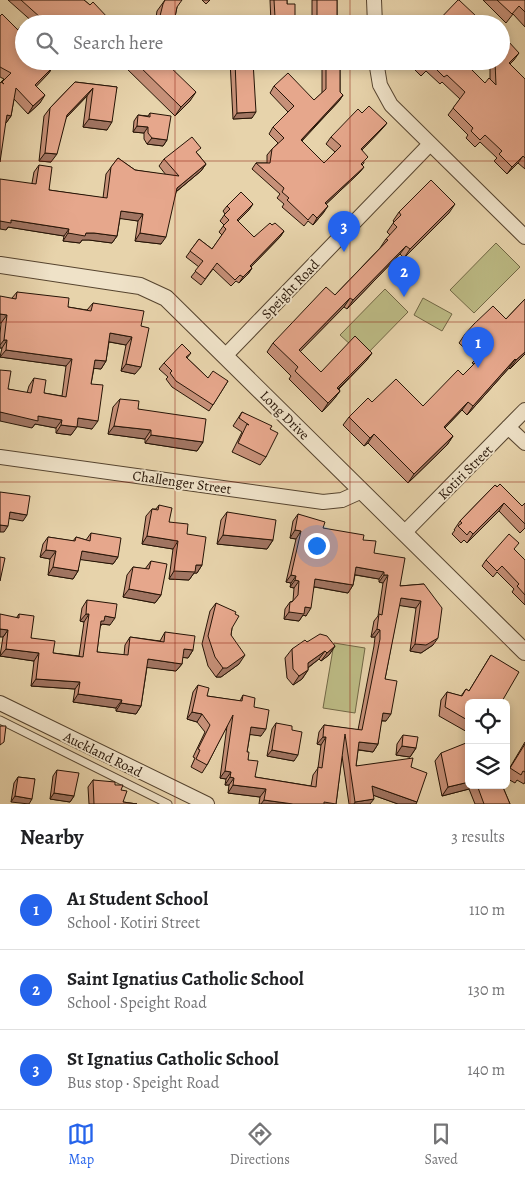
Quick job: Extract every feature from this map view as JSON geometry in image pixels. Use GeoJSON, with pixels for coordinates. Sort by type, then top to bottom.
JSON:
{"type":"FeatureCollection","features":[{"type":"Feature","properties":{"kind":"street"},"geometry":{"type":"LineString","coordinates":[[374,0],[375,15]]}},
{"type":"Feature","properties":{"kind":"street"},"geometry":{"type":"LineString","coordinates":[[378,70],[384,96],[525,237]]}},
{"type":"Feature","properties":{"kind":"street","name":"Speight Road"},"geometry":{"type":"LineString","coordinates":[[225,356],[430,144]]}},
{"type":"Feature","properties":{"kind":"street","name":"Long Drive"},"geometry":{"type":"LineString","coordinates":[[0,265],[148,288],[176,307],[525,652]]}},
{"type":"Feature","properties":{"kind":"street","name":"Kotiri Street"},"geometry":{"type":"LineString","coordinates":[[404,533],[525,410]]}},
{"type":"Feature","properties":{"kind":"street"},"geometry":{"type":"LineString","coordinates":[[508,427],[525,444]]}},
{"type":"Feature","properties":{"kind":"street","name":"Challenger Street"},"geometry":{"type":"LineString","coordinates":[[0,457],[323,502],[342,500],[362,491]]}},
{"type":"Feature","properties":{"kind":"street","name":"Auckland Road"},"geometry":{"type":"LineString","coordinates":[[0,703],[207,804]]}},
{"type":"Feature","properties":{"kind":"lane"},"geometry":{"type":"LineString","coordinates":[[0,720],[168,804]]}},
{"type":"Feature","properties":{"kind":"shaded area"},"geometry":{"type":"Polygon","coordinates":[[[496,243],[520,267],[474,313],[450,290],[496,243]]]}},
{"type":"Feature","properties":{"kind":"shaded area"},"geometry":{"type":"Polygon","coordinates":[[[385,289],[408,312],[364,357],[340,335],[385,289]]]}},
{"type":"Feature","properties":{"kind":"shaded area"},"geometry":{"type":"Polygon","coordinates":[[[423,298],[452,314],[442,331],[414,315],[423,298]]]}},
{"type":"Feature","properties":{"kind":"shaded area"},"geometry":{"type":"Polygon","coordinates":[[[334,643],[365,648],[355,713],[323,708],[334,643]]]}},
{"type":"Feature","properties":{"kind":"building"},"geometry":{"type":"Polygon","coordinates":[[[21,0],[84,0],[90,5],[93,2],[105,15],[38,15],[21,0]]]}},
{"type":"Feature","properties":{"kind":"building"},"geometry":{"type":"Polygon","coordinates":[[[165,0],[182,0],[177,7],[175,15],[160,15],[165,0]]]}},
{"type":"Feature","properties":{"kind":"building"},"geometry":{"type":"Polygon","coordinates":[[[274,0],[287,0],[287,4],[295,4],[295,15],[275,15],[274,0]]]}},
{"type":"Feature","properties":{"kind":"building"},"geometry":{"type":"Polygon","coordinates":[[[317,0],[337,0],[337,15],[317,15],[317,0]]]}},
{"type":"Feature","properties":{"kind":"building"},"geometry":{"type":"Polygon","coordinates":[[[459,0],[475,15],[444,15],[459,0]]]}},
{"type":"Feature","properties":{"kind":"building"},"geometry":{"type":"Polygon","coordinates":[[[497,0],[525,0],[525,12],[519,6],[512,14],[497,0]]]}},
{"type":"Feature","properties":{"kind":"building"},"geometry":{"type":"Polygon","coordinates":[[[2,14],[15,27],[15,70],[50,70],[35,85],[45,95],[33,106],[16,88],[11,116],[7,115],[0,162],[0,83],[4,84],[2,82],[11,73],[0,67],[0,16],[2,14]]]}},
{"type":"Feature","properties":{"kind":"building"},"geometry":{"type":"Polygon","coordinates":[[[510,43],[519,53],[510,62],[510,43]]]}},
{"type":"Feature","properties":{"kind":"building"},"geometry":{"type":"Polygon","coordinates":[[[510,64],[525,79],[525,158],[523,156],[512,167],[499,154],[502,151],[485,135],[480,140],[471,131],[473,128],[453,108],[465,92],[447,75],[444,77],[437,70],[472,70],[485,83],[489,78],[496,85],[495,70],[510,70],[510,64]]]}},
{"type":"Feature","properties":{"kind":"building"},"geometry":{"type":"Polygon","coordinates":[[[143,70],[173,70],[196,92],[181,107],[143,70]]]}},
{"type":"Feature","properties":{"kind":"building"},"geometry":{"type":"Polygon","coordinates":[[[235,70],[254,70],[256,112],[237,113],[235,70]]]}},
{"type":"Feature","properties":{"kind":"building"},"geometry":{"type":"Polygon","coordinates":[[[326,70],[340,70],[340,92],[343,95],[301,140],[324,163],[341,146],[331,137],[358,109],[362,113],[369,106],[387,123],[361,149],[368,157],[361,164],[364,167],[325,203],[328,206],[317,218],[313,214],[308,220],[287,200],[289,198],[282,192],[284,188],[256,163],[270,163],[272,149],[284,138],[273,127],[294,106],[274,86],[288,73],[314,100],[326,89],[326,70]]]}},
{"type":"Feature","properties":{"kind":"building"},"geometry":{"type":"Polygon","coordinates":[[[75,82],[117,87],[112,122],[89,119],[93,88],[67,115],[57,154],[45,153],[50,108],[75,82]]]}},
{"type":"Feature","properties":{"kind":"building"},"geometry":{"type":"Polygon","coordinates":[[[150,113],[171,116],[167,140],[152,138],[148,133],[148,127],[137,126],[138,115],[150,117],[150,113]]]}},
{"type":"Feature","properties":{"kind":"building"},"geometry":{"type":"Polygon","coordinates":[[[192,137],[201,148],[196,152],[206,164],[177,188],[166,237],[140,233],[143,214],[121,211],[117,236],[86,233],[85,236],[68,233],[69,229],[11,220],[11,223],[0,221],[0,179],[36,184],[39,165],[52,167],[49,190],[107,198],[111,167],[118,158],[135,170],[179,176],[164,159],[192,137]]]}},
{"type":"Feature","properties":{"kind":"building"},"geometry":{"type":"Polygon","coordinates":[[[431,180],[455,204],[410,249],[406,246],[353,300],[350,298],[299,350],[321,372],[355,336],[372,353],[337,388],[340,391],[328,403],[295,371],[298,367],[273,343],[326,287],[335,295],[388,240],[386,239],[397,227],[393,223],[401,215],[399,212],[431,180]]]}},
{"type":"Feature","properties":{"kind":"building"},"geometry":{"type":"Polygon","coordinates":[[[241,192],[253,204],[237,220],[254,237],[270,223],[272,225],[275,223],[284,231],[250,266],[252,268],[243,277],[240,275],[235,280],[217,263],[205,279],[195,271],[203,261],[190,251],[199,239],[212,249],[226,229],[223,226],[229,220],[224,215],[230,209],[227,206],[241,192]]]}},
{"type":"Feature","properties":{"kind":"building"},"geometry":{"type":"Polygon","coordinates":[[[17,292],[69,298],[68,307],[91,311],[93,303],[144,311],[141,326],[149,328],[141,367],[126,364],[132,337],[110,333],[106,361],[95,360],[91,384],[103,385],[98,421],[78,418],[77,427],[61,425],[62,420],[38,416],[38,421],[0,412],[0,370],[11,371],[8,389],[31,393],[34,378],[46,380],[44,393],[66,397],[72,359],[6,350],[7,340],[4,340],[7,315],[0,314],[0,296],[16,299],[17,292]]]}},
{"type":"Feature","properties":{"kind":"building"},"geometry":{"type":"Polygon","coordinates":[[[525,299],[525,352],[515,359],[473,406],[468,402],[444,427],[453,436],[414,474],[374,434],[370,438],[349,417],[368,398],[372,402],[396,379],[423,406],[458,370],[463,375],[481,357],[478,355],[482,351],[465,334],[474,324],[493,306],[506,319],[525,299]]]}},
{"type":"Feature","properties":{"kind":"building"},"geometry":{"type":"Polygon","coordinates":[[[182,344],[191,353],[186,357],[208,378],[213,371],[228,381],[213,405],[176,381],[170,373],[172,371],[164,363],[182,344]]]}},
{"type":"Feature","properties":{"kind":"building"},"geometry":{"type":"Polygon","coordinates":[[[120,399],[139,401],[138,409],[206,419],[203,442],[151,435],[151,430],[114,426],[120,399]]]}},
{"type":"Feature","properties":{"kind":"building"},"geometry":{"type":"Polygon","coordinates":[[[242,412],[272,426],[270,429],[278,433],[266,457],[238,443],[247,424],[249,425],[239,418],[242,412]]]}},
{"type":"Feature","properties":{"kind":"building"},"geometry":{"type":"Polygon","coordinates":[[[500,484],[522,506],[525,503],[525,524],[504,503],[473,534],[470,531],[467,535],[458,526],[462,523],[460,521],[495,485],[497,487],[500,484]]]}},
{"type":"Feature","properties":{"kind":"building"},"geometry":{"type":"Polygon","coordinates":[[[0,492],[30,496],[27,515],[10,512],[8,526],[0,525],[0,492]]]}},
{"type":"Feature","properties":{"kind":"building"},"geometry":{"type":"Polygon","coordinates":[[[159,505],[172,508],[169,522],[188,524],[187,534],[206,537],[202,565],[196,565],[195,572],[174,571],[178,541],[147,536],[152,509],[158,510],[159,505]]]}},
{"type":"Feature","properties":{"kind":"building"},"geometry":{"type":"Polygon","coordinates":[[[227,512],[276,520],[273,540],[223,535],[227,512]]]}},
{"type":"Feature","properties":{"kind":"building"},"geometry":{"type":"Polygon","coordinates":[[[298,514],[325,522],[323,528],[364,535],[363,540],[376,541],[374,553],[405,558],[400,586],[424,584],[442,608],[438,638],[426,645],[415,644],[421,601],[401,598],[385,679],[397,681],[391,714],[383,713],[378,744],[359,742],[356,766],[413,758],[411,767],[427,773],[417,802],[372,786],[374,799],[355,802],[345,734],[336,804],[324,802],[324,804],[293,804],[264,800],[266,789],[233,785],[234,778],[230,777],[231,772],[225,771],[233,715],[207,765],[196,759],[200,750],[198,749],[210,725],[202,714],[192,712],[198,685],[209,688],[207,696],[242,701],[243,695],[255,698],[254,707],[269,710],[266,729],[251,727],[247,752],[249,752],[248,760],[258,761],[255,777],[316,787],[318,767],[322,768],[326,737],[323,737],[324,725],[362,730],[380,639],[380,630],[377,629],[379,614],[382,615],[388,575],[384,575],[384,572],[356,567],[353,585],[315,579],[311,608],[305,607],[304,614],[289,612],[290,602],[298,595],[299,581],[295,580],[296,576],[291,575],[301,531],[295,530],[298,514]]]}},
{"type":"Feature","properties":{"kind":"building"},"geometry":{"type":"Polygon","coordinates":[[[91,533],[121,538],[118,557],[82,551],[78,571],[53,567],[56,551],[46,550],[48,537],[75,541],[76,537],[90,541],[91,533]]]}},
{"type":"Feature","properties":{"kind":"building"},"geometry":{"type":"Polygon","coordinates":[[[509,534],[519,543],[514,549],[525,560],[525,595],[517,586],[519,584],[502,566],[497,571],[486,560],[509,534]]]}},
{"type":"Feature","properties":{"kind":"building"},"geometry":{"type":"Polygon","coordinates":[[[0,557],[5,558],[0,581],[0,557]]]}},
{"type":"Feature","properties":{"kind":"building"},"geometry":{"type":"Polygon","coordinates":[[[151,561],[167,564],[161,595],[129,589],[133,567],[149,569],[151,561]]]}},
{"type":"Feature","properties":{"kind":"building"},"geometry":{"type":"Polygon","coordinates":[[[87,600],[117,604],[115,618],[105,616],[104,621],[101,621],[97,652],[128,655],[130,637],[164,642],[165,632],[195,636],[193,650],[184,649],[182,664],[148,659],[141,706],[121,703],[122,700],[78,694],[80,682],[36,679],[39,653],[6,649],[8,630],[0,629],[0,614],[19,618],[19,614],[34,616],[31,638],[55,641],[53,653],[83,657],[89,614],[86,614],[87,600]]]}},
{"type":"Feature","properties":{"kind":"building"},"geometry":{"type":"Polygon","coordinates":[[[216,603],[236,612],[235,614],[239,616],[232,628],[231,635],[245,655],[227,668],[223,668],[215,657],[208,636],[216,603]]]}},
{"type":"Feature","properties":{"kind":"building"},"geometry":{"type":"Polygon","coordinates":[[[320,634],[327,636],[335,646],[327,653],[325,651],[308,663],[308,670],[299,676],[293,669],[292,649],[305,640],[307,642],[320,634]]]}},
{"type":"Feature","properties":{"kind":"building"},"geometry":{"type":"Polygon","coordinates":[[[491,655],[519,672],[503,699],[465,699],[465,719],[445,707],[447,692],[462,696],[466,689],[469,691],[491,655]]]}},
{"type":"Feature","properties":{"kind":"building"},"geometry":{"type":"Polygon","coordinates":[[[276,723],[292,726],[292,730],[302,732],[298,755],[272,750],[276,723]]]}},
{"type":"Feature","properties":{"kind":"building"},"geometry":{"type":"Polygon","coordinates":[[[0,726],[6,726],[4,742],[0,745],[0,726]]]}},
{"type":"Feature","properties":{"kind":"building"},"geometry":{"type":"Polygon","coordinates":[[[403,735],[418,737],[416,748],[402,746],[403,735]]]}},
{"type":"Feature","properties":{"kind":"building"},"geometry":{"type":"Polygon","coordinates":[[[465,743],[465,783],[448,787],[441,753],[465,743]]]}},
{"type":"Feature","properties":{"kind":"building"},"geometry":{"type":"Polygon","coordinates":[[[525,744],[525,772],[523,771],[521,775],[510,768],[525,744]]]}},
{"type":"Feature","properties":{"kind":"building"},"geometry":{"type":"Polygon","coordinates":[[[57,770],[79,773],[74,796],[54,793],[57,770]]]}},
{"type":"Feature","properties":{"kind":"building"},"geometry":{"type":"Polygon","coordinates":[[[18,777],[35,779],[32,799],[15,796],[18,777]]]}},
{"type":"Feature","properties":{"kind":"building"},"geometry":{"type":"Polygon","coordinates":[[[93,780],[115,782],[115,785],[123,785],[121,790],[127,791],[123,802],[137,804],[94,804],[93,780]]]}},
{"type":"Feature","properties":{"kind":"building"},"geometry":{"type":"Polygon","coordinates":[[[478,789],[504,789],[510,804],[484,804],[478,789]]]}},
{"type":"Feature","properties":{"kind":"place","name":"St Ignatius Catholic School"},"geometry":{"type":"Point","coordinates":[344,252]}},
{"type":"Feature","properties":{"kind":"place","name":"Saint Ignatius Catholic School"},"geometry":{"type":"Point","coordinates":[404,297]}},
{"type":"Feature","properties":{"kind":"place","name":"A1 Student School"},"geometry":{"type":"Point","coordinates":[478,368]}}]}
